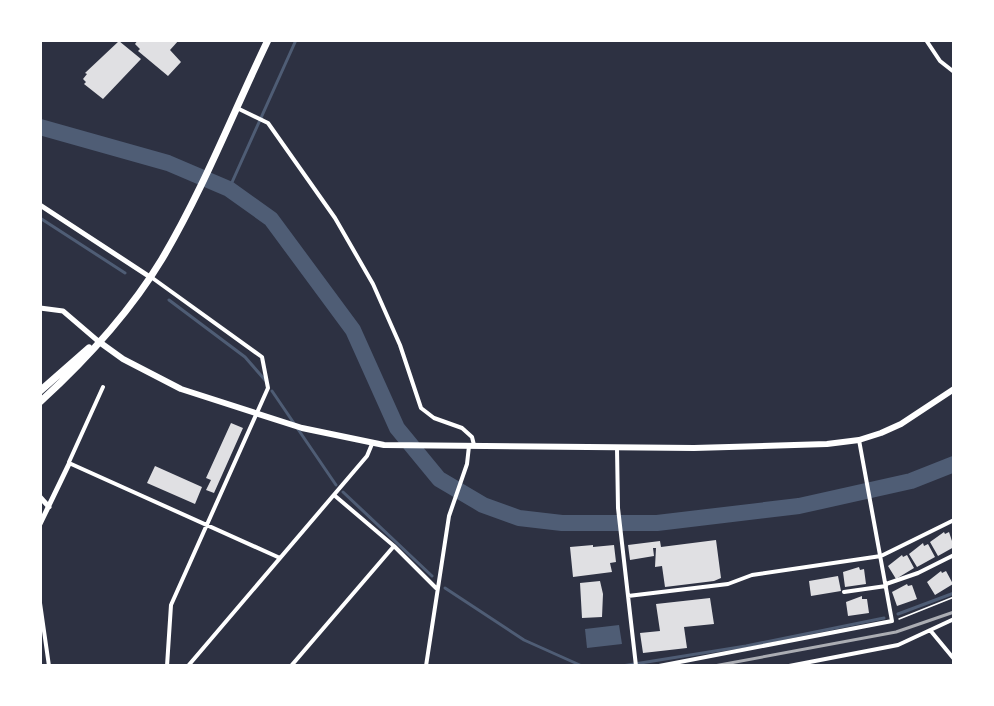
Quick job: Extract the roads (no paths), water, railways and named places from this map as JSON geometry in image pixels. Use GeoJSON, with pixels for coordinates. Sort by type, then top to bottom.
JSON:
{"type":"FeatureCollection","features":[{"type":"Feature","properties":{"kind":"highway"},"geometry":{"type":"LineString","coordinates":[[40,402],[74,371],[150,277],[194,196],[268,40]]}},
{"type":"Feature","properties":{"kind":"highway"},"geometry":{"type":"LineString","coordinates":[[40,391],[98,341]]}},
{"type":"Feature","properties":{"kind":"main road"},"geometry":{"type":"LineString","coordinates":[[98,341],[123,359],[181,389],[302,428],[384,445],[617,448],[827,444],[859,440],[901,424],[954,389]]}},
{"type":"Feature","properties":{"kind":"street"},"geometry":{"type":"LineString","coordinates":[[926,40],[940,62],[954,72]]}},
{"type":"Feature","properties":{"kind":"street"},"geometry":{"type":"LineString","coordinates":[[235,107],[265,121],[324,201],[373,284],[400,345],[421,408],[434,418],[462,428],[472,437],[472,446],[463,477],[451,508],[426,666]]}},
{"type":"Feature","properties":{"kind":"street"},"geometry":{"type":"LineString","coordinates":[[40,205],[150,277],[262,357],[268,388],[171,606],[167,666]]}},
{"type":"Feature","properties":{"kind":"street"},"geometry":{"type":"LineString","coordinates":[[40,308],[63,311],[98,341]]}},
{"type":"Feature","properties":{"kind":"street"},"geometry":{"type":"LineString","coordinates":[[40,524],[103,387]]}},
{"type":"Feature","properties":{"kind":"street"},"geometry":{"type":"LineString","coordinates":[[658,666],[892,621],[859,440]]}},
{"type":"Feature","properties":{"kind":"street"},"geometry":{"type":"LineString","coordinates":[[188,666],[368,456],[372,444]]}},
{"type":"Feature","properties":{"kind":"street"},"geometry":{"type":"LineString","coordinates":[[617,448],[618,508],[636,666]]}},
{"type":"Feature","properties":{"kind":"street"},"geometry":{"type":"LineString","coordinates":[[69,463],[280,558]]}},
{"type":"Feature","properties":{"kind":"street"},"geometry":{"type":"LineString","coordinates":[[334,495],[394,546],[437,589]]}},
{"type":"Feature","properties":{"kind":"street"},"geometry":{"type":"LineString","coordinates":[[40,497],[49,507]]}},
{"type":"Feature","properties":{"kind":"street"},"geometry":{"type":"LineString","coordinates":[[628,596],[728,584],[753,575],[881,556],[954,520]]}},
{"type":"Feature","properties":{"kind":"street"},"geometry":{"type":"LineString","coordinates":[[291,666],[394,546]]}},
{"type":"Feature","properties":{"kind":"street"},"geometry":{"type":"LineString","coordinates":[[844,592],[886,585],[918,573],[954,555]]}},
{"type":"Feature","properties":{"kind":"street"},"geometry":{"type":"LineString","coordinates":[[40,603],[49,666]]}},
{"type":"Feature","properties":{"kind":"street"},"geometry":{"type":"LineString","coordinates":[[789,666],[898,645],[954,619]]}},
{"type":"Feature","properties":{"kind":"street"},"geometry":{"type":"LineString","coordinates":[[930,630],[954,659]]}},
{"type":"Feature","properties":{"kind":"water"},"geometry":{"type":"Polygon","coordinates":[[[619,625],[622,644],[587,648],[585,629],[619,625]]]}},
{"type":"Feature","properties":{"kind":"waterway"},"geometry":{"type":"LineString","coordinates":[[229,189],[296,40]]}},
{"type":"Feature","properties":{"kind":"waterway"},"geometry":{"type":"LineString","coordinates":[[40,127],[168,163],[229,189],[271,219],[353,330],[397,428],[439,479],[483,505],[519,518],[562,523],[657,523],[799,506],[911,481],[954,464]]}},
{"type":"Feature","properties":{"kind":"waterway"},"geometry":{"type":"LineString","coordinates":[[40,218],[125,273]]}},
{"type":"Feature","properties":{"kind":"waterway"},"geometry":{"type":"LineString","coordinates":[[169,300],[245,357],[265,380]]}},
{"type":"Feature","properties":{"kind":"waterway"},"geometry":{"type":"LineString","coordinates":[[272,391],[336,485]]}},
{"type":"Feature","properties":{"kind":"waterway"},"geometry":{"type":"LineString","coordinates":[[343,492],[432,576]]}},
{"type":"Feature","properties":{"kind":"waterway"},"geometry":{"type":"LineString","coordinates":[[445,588],[524,640],[582,666]]}},
{"type":"Feature","properties":{"kind":"waterway"},"geometry":{"type":"LineString","coordinates":[[898,614],[954,593]]}},
{"type":"Feature","properties":{"kind":"waterway"},"geometry":{"type":"LineString","coordinates":[[622,666],[746,646],[884,618]]}},
{"type":"Feature","properties":{"kind":"railway"},"geometry":{"type":"LineString","coordinates":[[714,666],[896,632],[954,612]]}}]}
